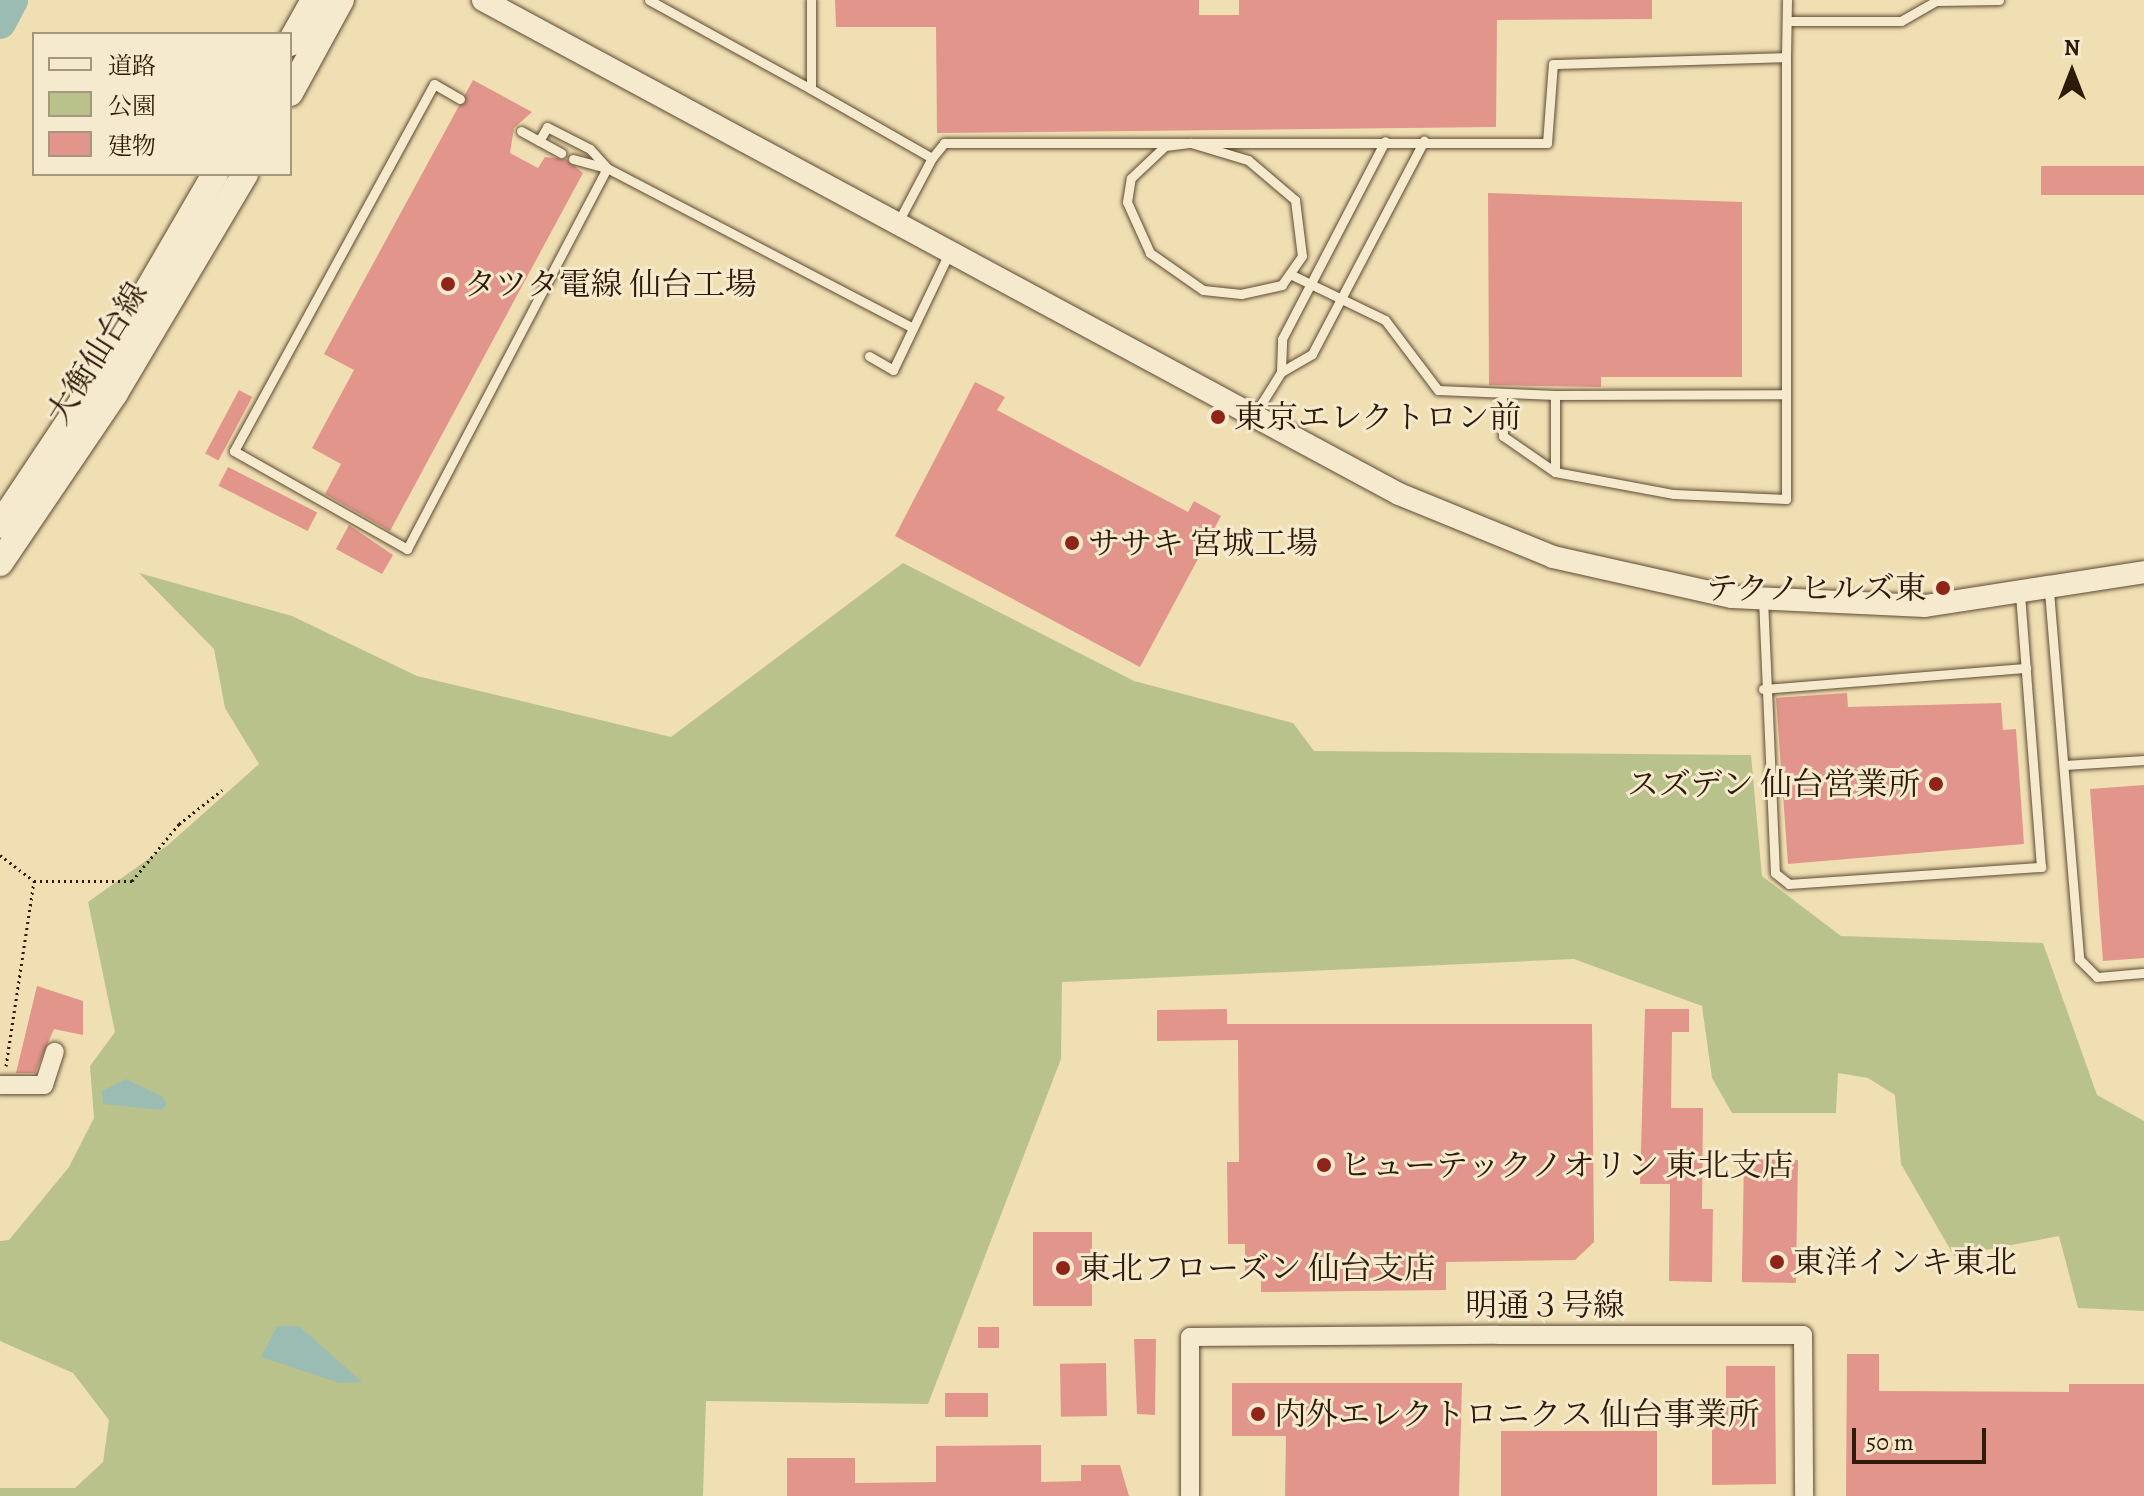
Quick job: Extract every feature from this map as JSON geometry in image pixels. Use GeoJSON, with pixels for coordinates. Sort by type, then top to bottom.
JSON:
{"type":"FeatureCollection","features":[{"type":"Feature","properties":{"kind":"main road"},"geometry":{"type":"LineString","coordinates":[[292,39],[314,0]]}},
{"type":"Feature","properties":{"kind":"main road"},"geometry":{"type":"LineString","coordinates":[[292,89],[341,0]]}},
{"type":"Feature","properties":{"kind":"main road","name":"大衡仙台線"},"geometry":{"type":"LineString","coordinates":[[0,525],[86,396],[214,176]]}},
{"type":"Feature","properties":{"kind":"main road","name":"大衡仙台線"},"geometry":{"type":"LineString","coordinates":[[0,563],[115,393],[244,176]]}},
{"type":"Feature","properties":{"kind":"street"},"geometry":{"type":"LineString","coordinates":[[483,0],[1399,494],[1553,557],[1763,599],[1925,606],[2049,591],[2144,572]]}},
{"type":"Feature","properties":{"kind":"street"},"geometry":{"type":"LineString","coordinates":[[0,1083],[44,1085],[55,1052]]}},
{"type":"Feature","properties":{"kind":"street","name":"明通３号線"},"geometry":{"type":"LineString","coordinates":[[1190,1496],[1190,1337],[1467,1335],[1803,1335],[1804,1496]]}},
{"type":"Feature","properties":{"kind":"lane"},"geometry":{"type":"LineString","coordinates":[[649,0],[932,158]]}},
{"type":"Feature","properties":{"kind":"lane"},"geometry":{"type":"LineString","coordinates":[[811,0],[811,89]]}},
{"type":"Feature","properties":{"kind":"lane"},"geometry":{"type":"LineString","coordinates":[[1502,395],[1503,436],[1555,472],[1674,494],[1786,499],[1787,0]]}},
{"type":"Feature","properties":{"kind":"lane"},"geometry":{"type":"LineString","coordinates":[[1787,21],[1901,21],[1935,0],[1999,0]]}},
{"type":"Feature","properties":{"kind":"lane"},"geometry":{"type":"LineString","coordinates":[[897,224],[932,158],[944,143],[1547,143],[1549,71],[1562,60],[1786,57]]}},
{"type":"Feature","properties":{"kind":"lane"},"geometry":{"type":"LineString","coordinates":[[460,99],[434,84],[234,451],[407,549],[607,168]]}},
{"type":"Feature","properties":{"kind":"lane"},"geometry":{"type":"LineString","coordinates":[[539,141],[547,127],[590,149],[607,168]]}},
{"type":"Feature","properties":{"kind":"lane"},"geometry":{"type":"LineString","coordinates":[[521,131],[561,153]]}},
{"type":"Feature","properties":{"kind":"lane"},"geometry":{"type":"LineString","coordinates":[[1281,372],[1282,339],[1385,141]]}},
{"type":"Feature","properties":{"kind":"lane"},"geometry":{"type":"LineString","coordinates":[[1253,417],[1281,372],[1312,354],[1424,141]]}},
{"type":"Feature","properties":{"kind":"lane"},"geometry":{"type":"LineString","coordinates":[[1191,143],[1248,160],[1295,200],[1304,238],[1292,275],[1264,291],[1203,290],[1150,253],[1127,202],[1131,178],[1165,146],[1191,143]]}},
{"type":"Feature","properties":{"kind":"lane"},"geometry":{"type":"LineString","coordinates":[[573,159],[607,168],[913,328]]}},
{"type":"Feature","properties":{"kind":"lane"},"geometry":{"type":"LineString","coordinates":[[869,356],[893,370],[949,253]]}},
{"type":"Feature","properties":{"kind":"lane"},"geometry":{"type":"LineString","coordinates":[[1292,275],[1385,320],[1438,390],[1502,395],[1785,394]]}},
{"type":"Feature","properties":{"kind":"lane"},"geometry":{"type":"LineString","coordinates":[[1555,395],[1555,472]]}},
{"type":"Feature","properties":{"kind":"lane"},"geometry":{"type":"LineString","coordinates":[[2049,591],[2079,959],[2097,977],[2144,973]]}},
{"type":"Feature","properties":{"kind":"lane"},"geometry":{"type":"LineString","coordinates":[[1763,599],[1763,689],[1775,873],[1789,884],[2041,867],[2020,595]]}},
{"type":"Feature","properties":{"kind":"lane"},"geometry":{"type":"LineString","coordinates":[[1763,689],[2026,668]]}},
{"type":"Feature","properties":{"kind":"lane"},"geometry":{"type":"LineString","coordinates":[[2065,765],[2144,760]]}},
{"type":"Feature","properties":{"kind":"path"},"geometry":{"type":"LineString","coordinates":[[0,855],[34,881],[132,881],[179,824],[222,790]]}},
{"type":"Feature","properties":{"kind":"path"},"geometry":{"type":"LineString","coordinates":[[0,1083],[17,1024],[34,881]]}},
{"type":"Feature","properties":{"kind":"green space"},"geometry":{"type":"Polygon","coordinates":[[[903,563],[1134,681],[1293,723],[1314,751],[1751,755],[1762,876],[1841,936],[2043,943],[2097,1095],[2144,1121],[2144,1311],[2078,1308],[2059,1236],[1954,1256],[1901,1164],[1895,1095],[1868,1078],[1838,1073],[1836,1113],[1732,1113],[1712,1078],[1702,1006],[1574,959],[1062,982],[1061,1059],[928,1404],[706,1401],[703,1496],[0,1496],[0,1488],[75,1488],[103,1462],[109,1420],[73,1373],[0,1341],[0,1241],[9,1240],[69,1167],[94,1118],[90,1066],[115,1032],[88,902],[168,845],[259,764],[225,708],[214,649],[139,573],[292,616],[417,676],[671,737],[903,563]]]}},
{"type":"Feature","properties":{"kind":"water"},"geometry":{"type":"Polygon","coordinates":[[[126,1079],[163,1097],[167,1104],[162,1110],[103,1104],[102,1091],[126,1079]]]}},
{"type":"Feature","properties":{"kind":"water"},"geometry":{"type":"Polygon","coordinates":[[[277,1326],[299,1326],[362,1382],[339,1383],[261,1357],[277,1326]]]}},
{"type":"Feature","properties":{"kind":"building"},"geometry":{"type":"Polygon","coordinates":[[[835,0],[1199,0],[1199,15],[1239,15],[1239,0],[1652,0],[1652,19],[1497,20],[1496,127],[937,133],[936,27],[836,27],[835,0]]]}},
{"type":"Feature","properties":{"kind":"building"},"geometry":{"type":"Polygon","coordinates":[[[473,80],[532,112],[514,128],[510,153],[538,168],[545,157],[566,159],[583,173],[390,531],[325,494],[341,464],[312,448],[354,370],[324,354],[473,80]]]}},
{"type":"Feature","properties":{"kind":"building"},"geometry":{"type":"Polygon","coordinates":[[[2041,166],[2144,166],[2144,195],[2041,195],[2041,166]]]}},
{"type":"Feature","properties":{"kind":"building"},"geometry":{"type":"Polygon","coordinates":[[[1488,193],[1742,202],[1742,377],[1601,377],[1601,387],[1489,385],[1488,193]]]}},
{"type":"Feature","properties":{"kind":"building"},"geometry":{"type":"Polygon","coordinates":[[[975,382],[1005,397],[997,410],[1188,512],[1194,501],[1221,516],[1140,667],[895,536],[975,382]]]}},
{"type":"Feature","properties":{"kind":"building"},"geometry":{"type":"Polygon","coordinates":[[[239,390],[252,397],[218,461],[205,454],[239,390]]]}},
{"type":"Feature","properties":{"kind":"building"},"geometry":{"type":"Polygon","coordinates":[[[228,467],[317,512],[308,531],[218,486],[228,467]]]}},
{"type":"Feature","properties":{"kind":"building"},"geometry":{"type":"Polygon","coordinates":[[[349,525],[393,555],[382,574],[336,549],[349,525]]]}},
{"type":"Feature","properties":{"kind":"building"},"geometry":{"type":"Polygon","coordinates":[[[1847,693],[1848,707],[2001,703],[2003,730],[2016,729],[2024,844],[1788,864],[1776,698],[1847,693]]]}},
{"type":"Feature","properties":{"kind":"building"},"geometry":{"type":"Polygon","coordinates":[[[2144,785],[2144,958],[2103,961],[2090,789],[2144,785]]]}},
{"type":"Feature","properties":{"kind":"building"},"geometry":{"type":"Polygon","coordinates":[[[37,986],[83,1001],[83,1035],[54,1029],[35,1073],[16,1073],[37,986]]]}},
{"type":"Feature","properties":{"kind":"building"},"geometry":{"type":"Polygon","coordinates":[[[1227,1009],[1227,1024],[1592,1024],[1594,1242],[1575,1260],[1446,1262],[1446,1290],[1261,1292],[1261,1273],[1245,1273],[1245,1244],[1228,1244],[1227,1162],[1239,1162],[1238,1040],[1157,1041],[1157,1010],[1227,1009]]]}},
{"type":"Feature","properties":{"kind":"building"},"geometry":{"type":"Polygon","coordinates":[[[1645,1009],[1689,1009],[1689,1032],[1672,1032],[1671,1108],[1703,1108],[1702,1209],[1713,1209],[1712,1282],[1669,1281],[1670,1184],[1640,1184],[1645,1009]]]}},
{"type":"Feature","properties":{"kind":"building"},"geometry":{"type":"Polygon","coordinates":[[[1744,1159],[1798,1160],[1796,1283],[1742,1282],[1744,1159]]]}},
{"type":"Feature","properties":{"kind":"building"},"geometry":{"type":"Polygon","coordinates":[[[1033,1232],[1092,1232],[1092,1306],[1033,1306],[1033,1232]]]}},
{"type":"Feature","properties":{"kind":"building"},"geometry":{"type":"Polygon","coordinates":[[[978,1327],[999,1327],[999,1348],[978,1348],[978,1327]]]}},
{"type":"Feature","properties":{"kind":"building"},"geometry":{"type":"Polygon","coordinates":[[[1134,1339],[1156,1339],[1155,1415],[1137,1414],[1134,1339]]]}},
{"type":"Feature","properties":{"kind":"building"},"geometry":{"type":"Polygon","coordinates":[[[1847,1354],[1879,1354],[1879,1391],[2069,1392],[2069,1384],[2144,1384],[2144,1496],[1846,1496],[1847,1354]]]}},
{"type":"Feature","properties":{"kind":"building"},"geometry":{"type":"Polygon","coordinates":[[[1106,1363],[1107,1416],[1061,1417],[1060,1364],[1106,1363]]]}},
{"type":"Feature","properties":{"kind":"building"},"geometry":{"type":"Polygon","coordinates":[[[1726,1366],[1775,1366],[1776,1484],[1712,1485],[1712,1400],[1726,1400],[1726,1366]]]}},
{"type":"Feature","properties":{"kind":"building"},"geometry":{"type":"Polygon","coordinates":[[[1232,1383],[1462,1383],[1459,1496],[1285,1496],[1286,1436],[1232,1436],[1232,1383]]]}},
{"type":"Feature","properties":{"kind":"building"},"geometry":{"type":"Polygon","coordinates":[[[945,1393],[988,1393],[988,1417],[945,1417],[945,1393]]]}},
{"type":"Feature","properties":{"kind":"building"},"geometry":{"type":"Polygon","coordinates":[[[1501,1431],[1657,1431],[1657,1496],[1501,1496],[1501,1431]]]}},
{"type":"Feature","properties":{"kind":"building"},"geometry":{"type":"Polygon","coordinates":[[[1041,1445],[1041,1482],[1081,1481],[1081,1465],[1120,1465],[1129,1496],[787,1496],[787,1458],[855,1458],[855,1483],[936,1482],[936,1446],[1041,1445]]]}},
{"type":"Feature","properties":{"kind":"waterway"},"geometry":{"type":"LineString","coordinates":[[0,23],[12,0]]}},
{"type":"Feature","properties":{"kind":"place","name":"タツタ電線 仙台工場"},"geometry":{"type":"Point","coordinates":[448,284]}},
{"type":"Feature","properties":{"kind":"place","name":"東京エレクトロン前"},"geometry":{"type":"Point","coordinates":[1218,417]}},
{"type":"Feature","properties":{"kind":"place","name":"ササキ 宮城工場"},"geometry":{"type":"Point","coordinates":[1072,543]}},
{"type":"Feature","properties":{"kind":"place","name":"テクノヒルズ東"},"geometry":{"type":"Point","coordinates":[1943,588]}},
{"type":"Feature","properties":{"kind":"place","name":"スズデン 仙台営業所"},"geometry":{"type":"Point","coordinates":[1936,784]}},
{"type":"Feature","properties":{"kind":"place","name":"ヒューテックノオリン 東北支店"},"geometry":{"type":"Point","coordinates":[1324,1165]}},
{"type":"Feature","properties":{"kind":"place","name":"東洋インキ東北"},"geometry":{"type":"Point","coordinates":[1777,1262]}},
{"type":"Feature","properties":{"kind":"place","name":"東北フローズン 仙台支店"},"geometry":{"type":"Point","coordinates":[1063,1268]}},
{"type":"Feature","properties":{"kind":"place","name":"内外エレクトロニクス 仙台事業所"},"geometry":{"type":"Point","coordinates":[1258,1414]}}]}
